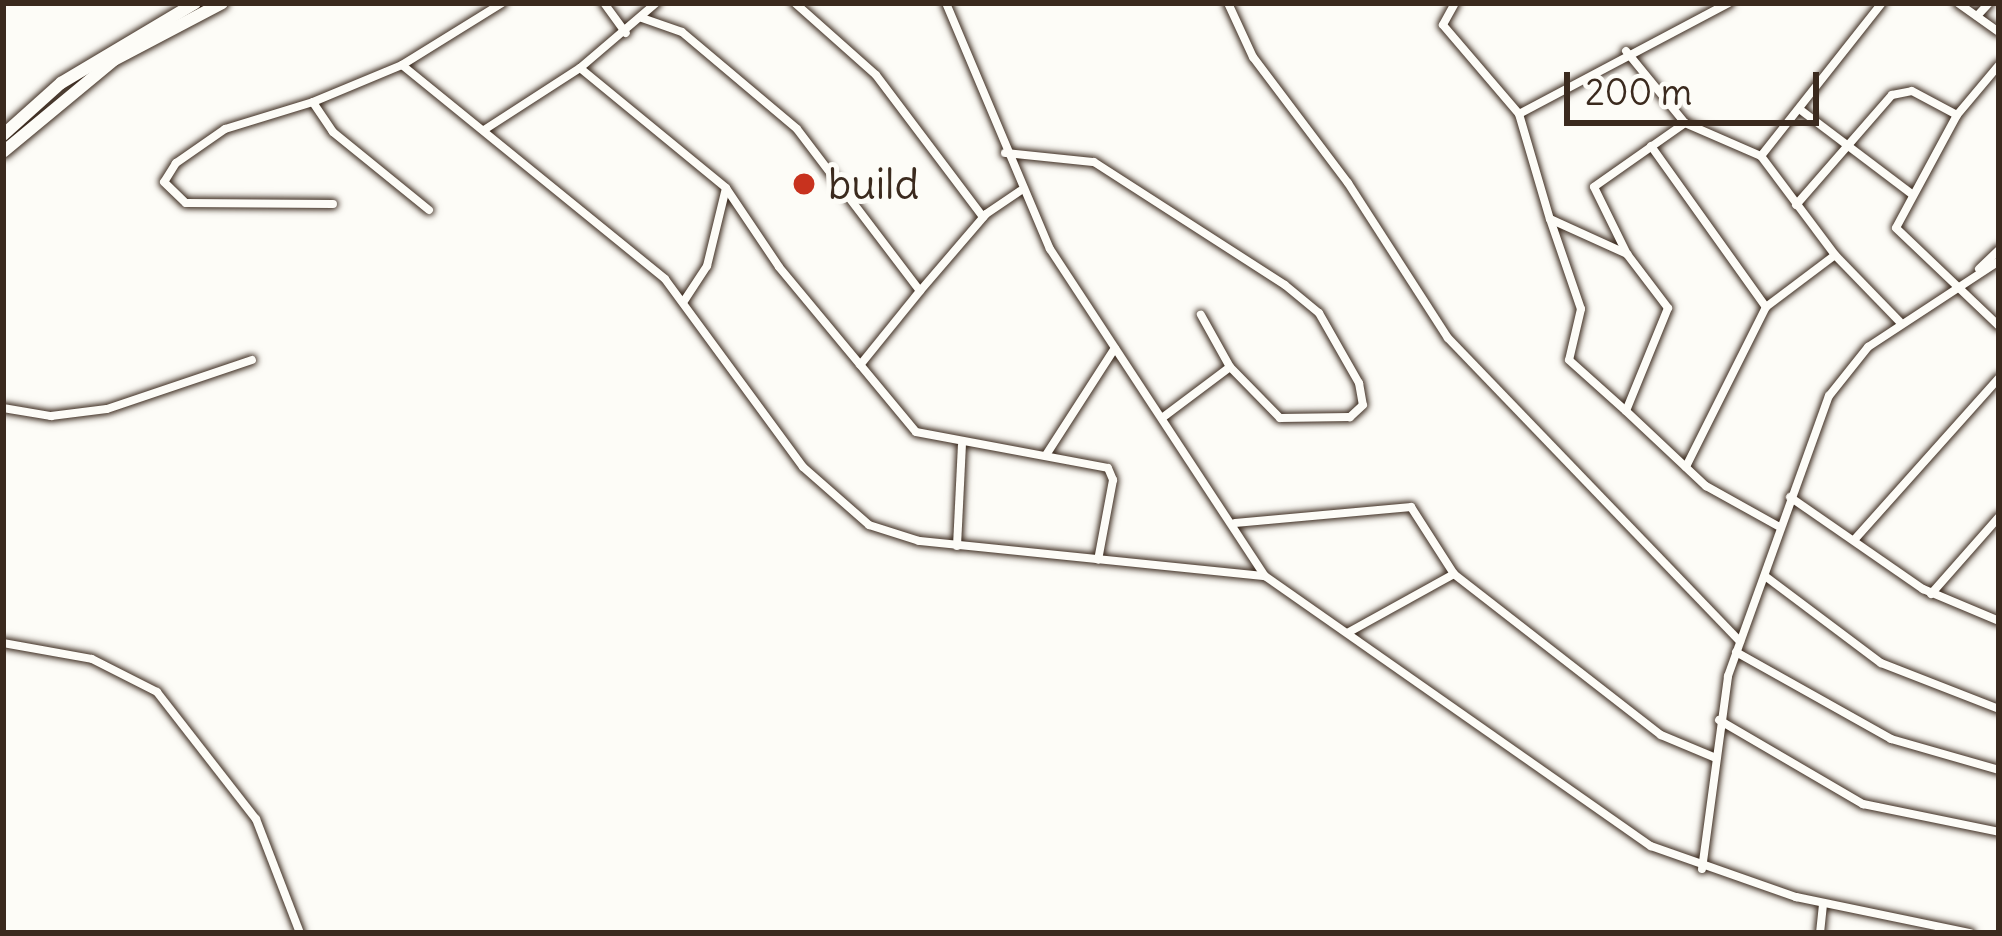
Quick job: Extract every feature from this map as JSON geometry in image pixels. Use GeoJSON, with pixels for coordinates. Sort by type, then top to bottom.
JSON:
{"type":"FeatureCollection","features":[{"type":"Feature","properties":{"kind":"highway"},"geometry":{"type":"LineString","coordinates":[[3,135],[61,83],[195,3]]}},
{"type":"Feature","properties":{"kind":"highway"},"geometry":{"type":"LineString","coordinates":[[3,152],[114,60],[222,3]]}},
{"type":"Feature","properties":{"kind":"street"},"geometry":{"type":"LineString","coordinates":[[333,204],[212,206],[177,200],[164,182],[176,163],[214,135],[313,102],[340,84],[402,64],[502,3]]}},
{"type":"Feature","properties":{"kind":"street"},"geometry":{"type":"LineString","coordinates":[[604,3],[626,33]]}},
{"type":"Feature","properties":{"kind":"street"},"geometry":{"type":"LineString","coordinates":[[484,130],[580,68],[656,3]]}},
{"type":"Feature","properties":{"kind":"street"},"geometry":{"type":"LineString","coordinates":[[795,3],[876,75],[983,217]]}},
{"type":"Feature","properties":{"kind":"street"},"geometry":{"type":"LineString","coordinates":[[946,3],[1020,191],[1115,348],[1235,523],[1265,576],[1618,825],[1702,868],[1916,929],[1970,933]]}},
{"type":"Feature","properties":{"kind":"street"},"geometry":{"type":"LineString","coordinates":[[1455,3],[1443,25],[1519,114],[1581,309],[1569,360],[1686,466],[1778,526]]}},
{"type":"Feature","properties":{"kind":"street"},"geometry":{"type":"LineString","coordinates":[[1519,114],[1626,51],[1714,6],[1729,3]]}},
{"type":"Feature","properties":{"kind":"street"},"geometry":{"type":"LineString","coordinates":[[1761,156],[1802,111],[1882,3]]}},
{"type":"Feature","properties":{"kind":"street"},"geometry":{"type":"LineString","coordinates":[[1958,3],[1999,32]]}},
{"type":"Feature","properties":{"kind":"street"},"geometry":{"type":"LineString","coordinates":[[1977,16],[1989,3]]}},
{"type":"Feature","properties":{"kind":"street"},"geometry":{"type":"LineString","coordinates":[[1227,6],[1253,57],[1466,360],[1740,641]]}},
{"type":"Feature","properties":{"kind":"street"},"geometry":{"type":"LineString","coordinates":[[642,18],[682,32],[797,129],[920,291]]}},
{"type":"Feature","properties":{"kind":"street"},"geometry":{"type":"LineString","coordinates":[[1626,51],[1685,123],[1761,156],[1835,255],[1900,322]]}},
{"type":"Feature","properties":{"kind":"street"},"geometry":{"type":"LineString","coordinates":[[402,64],[684,301],[803,467],[845,509],[888,533],[957,546],[1265,576]]}},
{"type":"Feature","properties":{"kind":"street"},"geometry":{"type":"LineString","coordinates":[[1999,65],[1957,115],[1897,233],[1999,326]]}},
{"type":"Feature","properties":{"kind":"street"},"geometry":{"type":"LineString","coordinates":[[580,68],[726,188],[916,432],[962,445],[1046,454],[1110,472],[1098,560]]}},
{"type":"Feature","properties":{"kind":"street"},"geometry":{"type":"LineString","coordinates":[[1796,205],[1901,92],[1957,115]]}},
{"type":"Feature","properties":{"kind":"street"},"geometry":{"type":"LineString","coordinates":[[313,102],[333,132],[429,210]]}},
{"type":"Feature","properties":{"kind":"street"},"geometry":{"type":"LineString","coordinates":[[1802,111],[1913,195]]}},
{"type":"Feature","properties":{"kind":"street"},"geometry":{"type":"LineString","coordinates":[[1626,410],[1668,308],[1627,254],[1595,183],[1685,123]]}},
{"type":"Feature","properties":{"kind":"street"},"geometry":{"type":"LineString","coordinates":[[1651,146],[1766,307]]}},
{"type":"Feature","properties":{"kind":"street"},"geometry":{"type":"LineString","coordinates":[[1005,153],[1094,162],[1285,285],[1326,325],[1363,405],[1350,417],[1280,418],[1230,368],[1201,315]]}},
{"type":"Feature","properties":{"kind":"street"},"geometry":{"type":"LineString","coordinates":[[684,301],[707,266],[726,188]]}},
{"type":"Feature","properties":{"kind":"street"},"geometry":{"type":"LineString","coordinates":[[860,365],[983,217],[1020,191]]}},
{"type":"Feature","properties":{"kind":"street"},"geometry":{"type":"LineString","coordinates":[[1550,219],[1627,254]]}},
{"type":"Feature","properties":{"kind":"street"},"geometry":{"type":"LineString","coordinates":[[1978,271],[1999,250]]}},
{"type":"Feature","properties":{"kind":"street"},"geometry":{"type":"LineString","coordinates":[[1686,466],[1766,307],[1835,255]]}},
{"type":"Feature","properties":{"kind":"street"},"geometry":{"type":"LineString","coordinates":[[1702,868],[1719,720],[1736,652],[1778,526],[1838,380],[1900,322],[1999,261]]}},
{"type":"Feature","properties":{"kind":"street"},"geometry":{"type":"LineString","coordinates":[[1046,454],[1115,348]]}},
{"type":"Feature","properties":{"kind":"street"},"geometry":{"type":"LineString","coordinates":[[3,408],[51,416],[107,409],[252,360]]}},
{"type":"Feature","properties":{"kind":"street"},"geometry":{"type":"LineString","coordinates":[[1162,418],[1230,368]]}},
{"type":"Feature","properties":{"kind":"street"},"geometry":{"type":"LineString","coordinates":[[1855,539],[1999,379]]}},
{"type":"Feature","properties":{"kind":"street"},"geometry":{"type":"LineString","coordinates":[[957,546],[962,445]]}},
{"type":"Feature","properties":{"kind":"street"},"geometry":{"type":"LineString","coordinates":[[1790,497],[1931,594],[1999,621]]}},
{"type":"Feature","properties":{"kind":"street"},"geometry":{"type":"LineString","coordinates":[[1235,523],[1408,506],[1422,515],[1454,574],[1661,735],[1716,758]]}},
{"type":"Feature","properties":{"kind":"street"},"geometry":{"type":"LineString","coordinates":[[1931,594],[1999,517]]}},
{"type":"Feature","properties":{"kind":"street"},"geometry":{"type":"LineString","coordinates":[[1348,632],[1454,574]]}},
{"type":"Feature","properties":{"kind":"street"},"geometry":{"type":"LineString","coordinates":[[1765,576],[1881,663],[1999,710]]}},
{"type":"Feature","properties":{"kind":"street"},"geometry":{"type":"LineString","coordinates":[[3,643],[92,659],[157,692],[256,819],[300,933]]}},
{"type":"Feature","properties":{"kind":"street"},"geometry":{"type":"LineString","coordinates":[[1736,652],[1891,739],[1999,770]]}},
{"type":"Feature","properties":{"kind":"street"},"geometry":{"type":"LineString","coordinates":[[1719,720],[1863,804],[1999,832]]}},
{"type":"Feature","properties":{"kind":"street"},"geometry":{"type":"LineString","coordinates":[[1820,933],[1823,904]]}},
{"type":"Feature","properties":{"kind":"place","name":"build"},"geometry":{"type":"Point","coordinates":[804,184]}}]}
